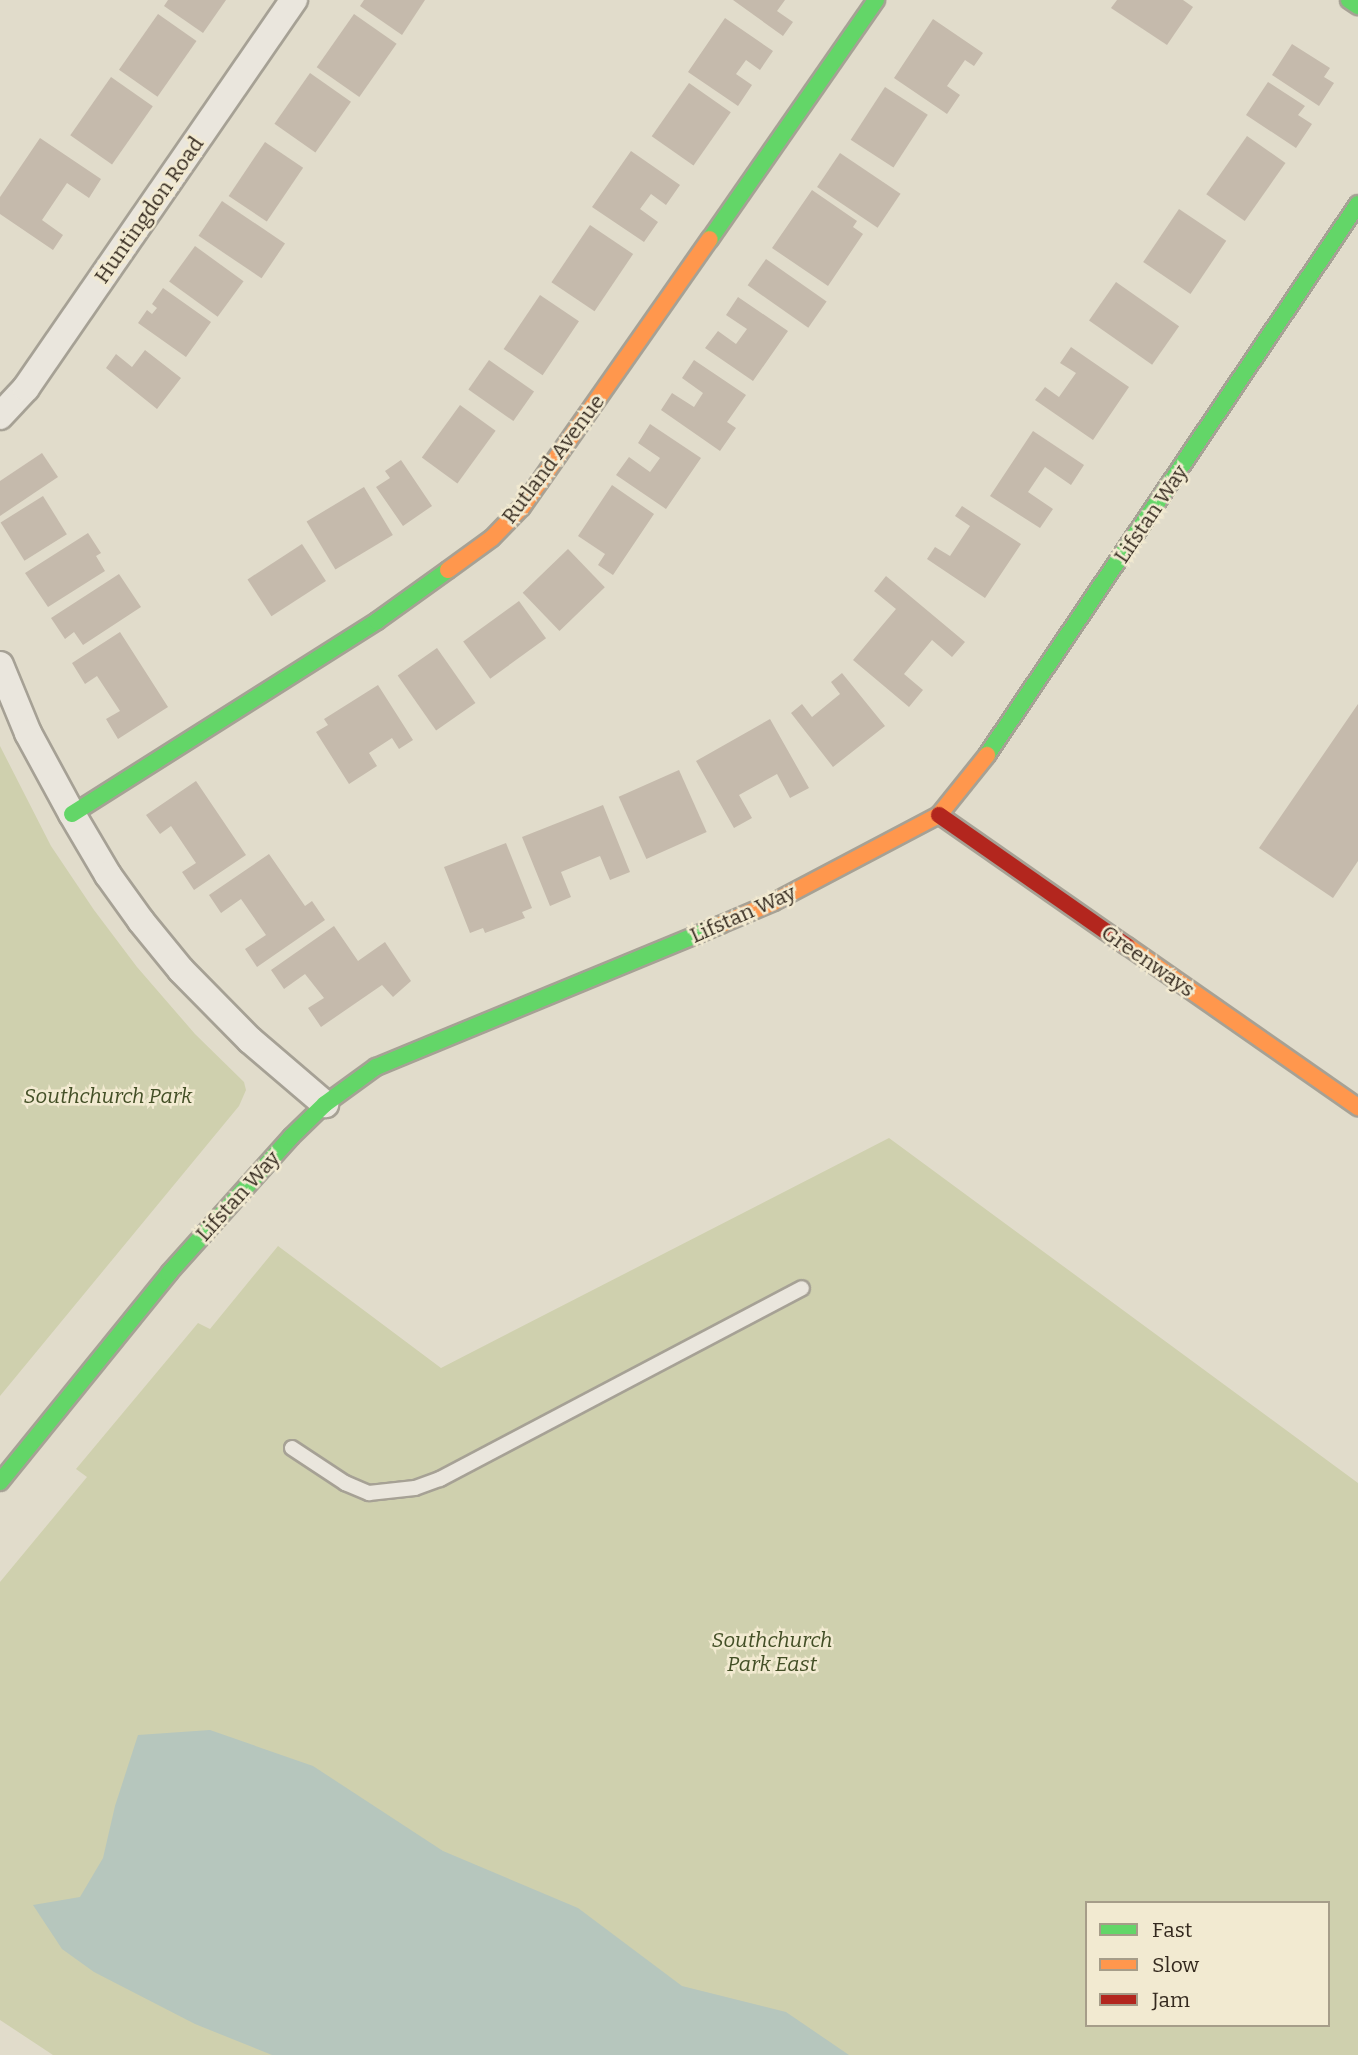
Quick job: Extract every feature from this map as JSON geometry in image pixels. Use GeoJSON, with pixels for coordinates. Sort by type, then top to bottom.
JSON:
{"type":"FeatureCollection","features":[{"type":"Feature","properties":{"kind":"street","name":"Huntingdon Road"},"geometry":{"type":"LineString","coordinates":[[0,416],[26,388],[294,0]]}},
{"type":"Feature","properties":{"kind":"street","name":"Rutland Avenue"},"geometry":{"type":"LineString","coordinates":[[72,814],[377,621],[492,538],[522,507],[550,471],[876,0]]}},
{"type":"Feature","properties":{"kind":"street"},"geometry":{"type":"LineString","coordinates":[[1349,0],[1358,6]]}},
{"type":"Feature","properties":{"kind":"street","name":"Lifstan Way"},"geometry":{"type":"LineString","coordinates":[[0,1482],[169,1273],[291,1137],[325,1104],[376,1068],[574,988],[774,902],[939,815],[991,750],[1358,204]]}},
{"type":"Feature","properties":{"kind":"street"},"geometry":{"type":"LineString","coordinates":[[0,665],[28,733],[108,875],[181,970],[250,1040],[325,1104]]}},
{"type":"Feature","properties":{"kind":"street","name":"Greenways"},"geometry":{"type":"LineString","coordinates":[[939,815],[1358,1107]]}},
{"type":"Feature","properties":{"kind":"lane"},"geometry":{"type":"LineString","coordinates":[[292,1448],[345,1483],[369,1493],[390,1493],[415,1488],[440,1479],[802,1288]]}},
{"type":"Feature","properties":{"kind":"green space","name":"Southchurch Park"},"geometry":{"type":"Polygon","coordinates":[[[0,746],[51,846],[94,910],[137,967],[195,1034],[244,1082],[246,1090],[239,1106],[0,1396],[0,746]]]}},
{"type":"Feature","properties":{"kind":"green space","name":"Southchurch Park East"},"geometry":{"type":"Polygon","coordinates":[[[889,1138],[1358,1483],[1358,2055],[53,2055],[0,2020],[0,1582],[87,1477],[76,1469],[198,1323],[210,1329],[278,1246],[441,1368],[889,1138]]]}},
{"type":"Feature","properties":{"kind":"shaded area"},"geometry":{"type":"Polygon","coordinates":[[[210,1730],[313,1766],[443,1851],[578,1908],[682,1986],[786,2012],[849,2055],[272,2055],[195,2024],[94,1972],[62,1949],[33,1905],[80,1897],[103,1858],[115,1806],[138,1735],[210,1730]]]}},
{"type":"Feature","properties":{"kind":"building"},"geometry":{"type":"Polygon","coordinates":[[[168,0],[226,0],[203,33],[164,6],[168,0]]]}},
{"type":"Feature","properties":{"kind":"building"},"geometry":{"type":"Polygon","coordinates":[[[364,0],[425,0],[402,35],[360,6],[364,0]]]}},
{"type":"Feature","properties":{"kind":"building"},"geometry":{"type":"Polygon","coordinates":[[[733,0],[785,0],[777,11],[793,22],[783,36],[733,0]]]}},
{"type":"Feature","properties":{"kind":"building"},"geometry":{"type":"Polygon","coordinates":[[[1117,0],[1183,0],[1193,7],[1167,45],[1111,8],[1117,0]]]}},
{"type":"Feature","properties":{"kind":"building"},"geometry":{"type":"Polygon","coordinates":[[[158,14],[197,41],[157,97],[119,70],[158,14]]]}},
{"type":"Feature","properties":{"kind":"building"},"geometry":{"type":"Polygon","coordinates":[[[354,14],[397,44],[359,97],[317,67],[354,14]]]}},
{"type":"Feature","properties":{"kind":"building"},"geometry":{"type":"Polygon","coordinates":[[[725,18],[773,51],[760,70],[746,60],[736,74],[752,85],[738,106],[688,72],[725,18]]]}},
{"type":"Feature","properties":{"kind":"building"},"geometry":{"type":"Polygon","coordinates":[[[933,19],[983,53],[974,66],[965,60],[947,86],[960,95],[947,114],[894,78],[933,19]]]}},
{"type":"Feature","properties":{"kind":"building"},"geometry":{"type":"Polygon","coordinates":[[[1292,44],[1330,68],[1324,77],[1334,83],[1319,106],[1272,75],[1292,44]]]}},
{"type":"Feature","properties":{"kind":"building"},"geometry":{"type":"Polygon","coordinates":[[[310,73],[351,102],[315,152],[274,124],[310,73]]]}},
{"type":"Feature","properties":{"kind":"building"},"geometry":{"type":"Polygon","coordinates":[[[111,77],[153,106],[112,164],[70,135],[111,77]]]}},
{"type":"Feature","properties":{"kind":"building"},"geometry":{"type":"Polygon","coordinates":[[[1268,82],[1305,106],[1298,115],[1312,124],[1296,148],[1246,115],[1268,82]]]}},
{"type":"Feature","properties":{"kind":"building"},"geometry":{"type":"Polygon","coordinates":[[[689,83],[731,112],[693,165],[652,136],[689,83]]]}},
{"type":"Feature","properties":{"kind":"building"},"geometry":{"type":"Polygon","coordinates":[[[885,87],[928,115],[893,168],[851,140],[885,87]]]}},
{"type":"Feature","properties":{"kind":"building"},"geometry":{"type":"Polygon","coordinates":[[[1247,136],[1286,163],[1245,221],[1206,194],[1247,136]]]}},
{"type":"Feature","properties":{"kind":"building"},"geometry":{"type":"Polygon","coordinates":[[[40,138],[101,179],[89,198],[67,183],[42,220],[63,235],[53,250],[0,214],[0,197],[40,138]]]}},
{"type":"Feature","properties":{"kind":"building"},"geometry":{"type":"Polygon","coordinates":[[[265,142],[303,168],[267,222],[229,196],[265,142]]]}},
{"type":"Feature","properties":{"kind":"building"},"geometry":{"type":"Polygon","coordinates":[[[631,151],[680,185],[666,205],[651,194],[640,209],[658,222],[644,242],[592,207],[631,151]]]}},
{"type":"Feature","properties":{"kind":"building"},"geometry":{"type":"Polygon","coordinates":[[[840,153],[901,194],[878,228],[817,187],[840,153]]]}},
{"type":"Feature","properties":{"kind":"building"},"geometry":{"type":"Polygon","coordinates":[[[812,190],[857,221],[853,227],[863,234],[828,286],[772,248],[812,190]]]}},
{"type":"Feature","properties":{"kind":"building"},"geometry":{"type":"Polygon","coordinates":[[[222,201],[285,243],[262,278],[199,236],[222,201]]]}},
{"type":"Feature","properties":{"kind":"building"},"geometry":{"type":"Polygon","coordinates":[[[1179,209],[1226,241],[1190,294],[1143,262],[1179,209]]]}},
{"type":"Feature","properties":{"kind":"building"},"geometry":{"type":"Polygon","coordinates":[[[590,225],[633,254],[595,311],[551,282],[590,225]]]}},
{"type":"Feature","properties":{"kind":"building"},"geometry":{"type":"Polygon","coordinates":[[[195,246],[244,281],[218,317],[169,282],[195,246]]]}},
{"type":"Feature","properties":{"kind":"building"},"geometry":{"type":"Polygon","coordinates":[[[766,259],[827,301],[808,328],[748,285],[766,259]]]}},
{"type":"Feature","properties":{"kind":"building"},"geometry":{"type":"Polygon","coordinates":[[[1116,282],[1179,326],[1152,365],[1089,321],[1116,282]]]}},
{"type":"Feature","properties":{"kind":"building"},"geometry":{"type":"Polygon","coordinates":[[[163,288],[211,322],[186,357],[138,323],[147,310],[152,314],[157,308],[152,304],[163,288]]]}},
{"type":"Feature","properties":{"kind":"building"},"geometry":{"type":"Polygon","coordinates":[[[540,295],[579,321],[543,375],[504,349],[540,295]]]}},
{"type":"Feature","properties":{"kind":"building"},"geometry":{"type":"Polygon","coordinates":[[[738,297],[788,331],[753,381],[705,348],[718,331],[736,344],[747,329],[726,315],[738,297]]]}},
{"type":"Feature","properties":{"kind":"building"},"geometry":{"type":"Polygon","coordinates":[[[1071,347],[1129,387],[1093,440],[1035,400],[1045,387],[1059,397],[1076,373],[1060,363],[1071,347]]]}},
{"type":"Feature","properties":{"kind":"building"},"geometry":{"type":"Polygon","coordinates":[[[145,350],[181,378],[157,409],[106,368],[116,354],[132,367],[145,350]]]}},
{"type":"Feature","properties":{"kind":"building"},"geometry":{"type":"Polygon","coordinates":[[[489,360],[534,392],[513,421],[468,389],[489,360]]]}},
{"type":"Feature","properties":{"kind":"building"},"geometry":{"type":"Polygon","coordinates":[[[694,360],[746,395],[727,422],[736,428],[720,451],[661,410],[672,393],[694,407],[703,393],[682,378],[694,360]]]}},
{"type":"Feature","properties":{"kind":"building"},"geometry":{"type":"Polygon","coordinates":[[[460,405],[496,431],[457,483],[422,458],[460,405]]]}},
{"type":"Feature","properties":{"kind":"building"},"geometry":{"type":"Polygon","coordinates":[[[650,424],[701,458],[666,509],[616,475],[629,457],[650,472],[660,458],[638,443],[650,424]]]}},
{"type":"Feature","properties":{"kind":"building"},"geometry":{"type":"Polygon","coordinates":[[[1033,431],[1084,465],[1071,485],[1045,467],[1028,492],[1053,509],[1040,528],[990,496],[1033,431]]]}},
{"type":"Feature","properties":{"kind":"building"},"geometry":{"type":"Polygon","coordinates":[[[42,453],[58,477],[0,516],[0,481],[42,453]]]}},
{"type":"Feature","properties":{"kind":"building"},"geometry":{"type":"Polygon","coordinates":[[[401,460],[432,506],[403,526],[376,487],[390,478],[385,471],[401,460]]]}},
{"type":"Feature","properties":{"kind":"building"},"geometry":{"type":"Polygon","coordinates":[[[612,485],[654,514],[613,575],[598,565],[605,554],[578,536],[612,485]]]}},
{"type":"Feature","properties":{"kind":"building"},"geometry":{"type":"Polygon","coordinates":[[[364,487],[393,535],[335,570],[307,522],[364,487]]]}},
{"type":"Feature","properties":{"kind":"building"},"geometry":{"type":"Polygon","coordinates":[[[43,496],[67,534],[24,561],[1,522],[43,496]]]}},
{"type":"Feature","properties":{"kind":"building"},"geometry":{"type":"Polygon","coordinates":[[[962,506],[1021,544],[985,598],[927,559],[935,547],[950,556],[970,526],[955,516],[962,506]]]}},
{"type":"Feature","properties":{"kind":"building"},"geometry":{"type":"Polygon","coordinates":[[[88,533],[101,553],[96,556],[105,571],[48,607],[25,573],[88,533]]]}},
{"type":"Feature","properties":{"kind":"building"},"geometry":{"type":"Polygon","coordinates":[[[302,544],[326,581],[271,616],[247,579],[302,544]]]}},
{"type":"Feature","properties":{"kind":"building"},"geometry":{"type":"Polygon","coordinates":[[[568,549],[605,587],[559,631],[523,593],[568,549]]]}},
{"type":"Feature","properties":{"kind":"building"},"geometry":{"type":"Polygon","coordinates":[[[119,574],[141,607],[83,645],[74,632],[65,639],[51,618],[119,574]]]}},
{"type":"Feature","properties":{"kind":"building"},"geometry":{"type":"Polygon","coordinates":[[[886,576],[965,642],[952,657],[932,640],[904,674],[923,690],[909,707],[853,660],[896,609],[874,591],[886,576]]]}},
{"type":"Feature","properties":{"kind":"building"},"geometry":{"type":"Polygon","coordinates":[[[519,601],[546,638],[490,679],[463,642],[519,601]]]}},
{"type":"Feature","properties":{"kind":"building"},"geometry":{"type":"Polygon","coordinates":[[[120,632],[168,707],[118,739],[106,719],[120,711],[97,676],[85,684],[72,663],[120,632]]]}},
{"type":"Feature","properties":{"kind":"building"},"geometry":{"type":"Polygon","coordinates":[[[437,648],[475,703],[436,730],[398,676],[437,648]]]}},
{"type":"Feature","properties":{"kind":"building"},"geometry":{"type":"Polygon","coordinates":[[[842,673],[885,726],[833,767],[791,713],[802,704],[812,717],[840,694],[831,682],[842,673]]]}},
{"type":"Feature","properties":{"kind":"building"},"geometry":{"type":"Polygon","coordinates":[[[378,685],[413,740],[399,749],[392,738],[369,753],[377,766],[349,784],[316,732],[328,725],[324,719],[378,685]]]}},
{"type":"Feature","properties":{"kind":"building"},"geometry":{"type":"Polygon","coordinates":[[[1358,704],[1358,861],[1333,898],[1259,848],[1358,704]]]}},
{"type":"Feature","properties":{"kind":"building"},"geometry":{"type":"Polygon","coordinates":[[[770,719],[809,788],[790,798],[777,774],[739,795],[752,818],[734,828],[696,761],[770,719]]]}},
{"type":"Feature","properties":{"kind":"building"},"geometry":{"type":"Polygon","coordinates":[[[679,770],[707,832],[646,859],[619,797],[679,770]]]}},
{"type":"Feature","properties":{"kind":"building"},"geometry":{"type":"Polygon","coordinates":[[[196,781],[246,855],[194,890],[182,872],[196,863],[171,826],[160,834],[146,815],[196,781]]]}},
{"type":"Feature","properties":{"kind":"building"},"geometry":{"type":"Polygon","coordinates":[[[603,805],[630,872],[610,880],[600,856],[561,872],[571,897],[550,906],[522,837],[603,805]]]}},
{"type":"Feature","properties":{"kind":"building"},"geometry":{"type":"Polygon","coordinates":[[[506,843],[532,908],[522,912],[525,918],[485,933],[483,928],[470,933],[444,867],[506,843]]]}},
{"type":"Feature","properties":{"kind":"building"},"geometry":{"type":"Polygon","coordinates":[[[269,854],[305,906],[312,901],[325,920],[257,967],[245,949],[266,935],[241,899],[221,913],[209,895],[269,854]]]}},
{"type":"Feature","properties":{"kind":"building"},"geometry":{"type":"Polygon","coordinates":[[[334,926],[358,961],[385,942],[411,981],[393,997],[382,985],[321,1027],[308,1008],[324,998],[305,974],[284,989],[271,970],[334,926]]]}},
{"type":"Feature","properties":{"kind":"traffic: fast"},"geometry":{"type":"LineString","coordinates":[[710,239],[876,0]]}},
{"type":"Feature","properties":{"kind":"traffic: fast"},"geometry":{"type":"LineString","coordinates":[[1349,0],[1358,6]]}},
{"type":"Feature","properties":{"kind":"traffic: fast"},"geometry":{"type":"LineString","coordinates":[[987,755],[1358,204]]}},
{"type":"Feature","properties":{"kind":"traffic: fast"},"geometry":{"type":"LineString","coordinates":[[72,814],[377,621],[448,570]]}},
{"type":"Feature","properties":{"kind":"traffic: fast"},"geometry":{"type":"LineString","coordinates":[[0,1482],[169,1273],[291,1137],[325,1104],[376,1067],[720,925]]}},
{"type":"Feature","properties":{"kind":"traffic: slow"},"geometry":{"type":"LineString","coordinates":[[448,570],[492,538],[522,507],[710,239]]}},
{"type":"Feature","properties":{"kind":"traffic: slow"},"geometry":{"type":"LineString","coordinates":[[720,925],[774,902],[939,815],[987,755]]}},
{"type":"Feature","properties":{"kind":"traffic: slow"},"geometry":{"type":"LineString","coordinates":[[1127,946],[1358,1107]]}},
{"type":"Feature","properties":{"kind":"traffic: jam"},"geometry":{"type":"LineString","coordinates":[[939,815],[1127,946]]}}]}
